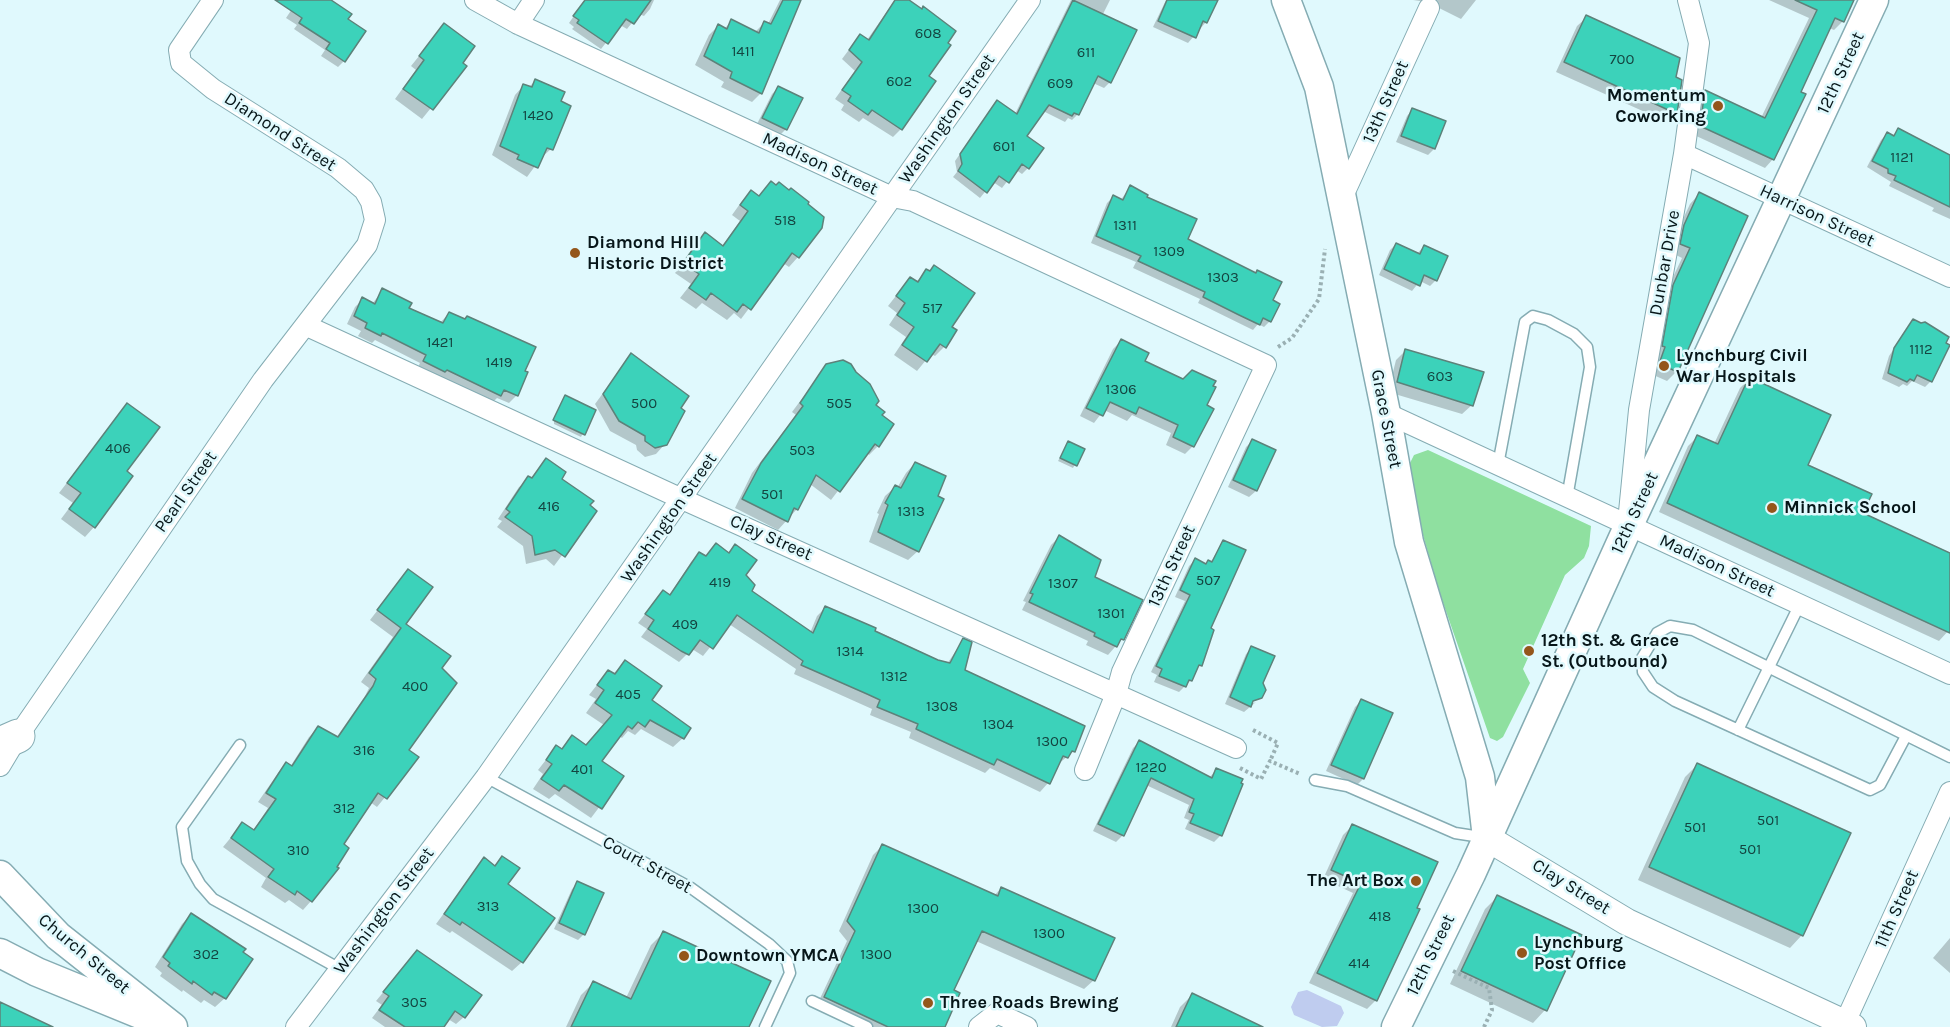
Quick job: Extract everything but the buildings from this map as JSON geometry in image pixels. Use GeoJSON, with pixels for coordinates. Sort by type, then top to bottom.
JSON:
{"type":"FeatureCollection","features":[{"type":"Feature","properties":{"kind":"main road","name":"Grace Street"},"geometry":{"type":"LineString","coordinates":[[1286,0],[1319,87],[1386,413],[1409,542],[1479,777],[1487,838]]}},
{"type":"Feature","properties":{"kind":"main road","name":"12th Street"},"geometry":{"type":"LineString","coordinates":[[1396,1027],[1487,838],[1628,527],[1874,0]]}},
{"type":"Feature","properties":{"kind":"main road","name":"Church Street"},"geometry":{"type":"LineString","coordinates":[[0,875],[58,936],[173,1027]]}},
{"type":"Feature","properties":{"kind":"main road","name":"Church Street"},"geometry":{"type":"LineString","coordinates":[[0,953],[102,1000],[173,1027]]}},
{"type":"Feature","properties":{"kind":"street","name":"Diamond Street"},"geometry":{"type":"LineString","coordinates":[[213,0],[179,50],[181,63],[188,72],[338,168],[364,190],[371,202],[375,220]]}},
{"type":"Feature","properties":{"kind":"street","name":"Madison Street"},"geometry":{"type":"LineString","coordinates":[[475,0],[518,24],[892,197],[913,201],[1270,357]]}},
{"type":"Feature","properties":{"kind":"street"},"geometry":{"type":"LineString","coordinates":[[518,24],[534,0]]}},
{"type":"Feature","properties":{"kind":"street","name":"Washington Street"},"geometry":{"type":"LineString","coordinates":[[296,1027],[486,777],[1030,0]]}},
{"type":"Feature","properties":{"kind":"street","name":"Dunbar Drive"},"geometry":{"type":"LineString","coordinates":[[1628,527],[1639,410],[1684,154],[1699,43],[1688,0]]}},
{"type":"Feature","properties":{"kind":"street","name":"13th Street"},"geometry":{"type":"LineString","coordinates":[[1343,196],[1429,8]]}},
{"type":"Feature","properties":{"kind":"street","name":"Harrison Street"},"geometry":{"type":"LineString","coordinates":[[1684,154],[1950,277]]}},
{"type":"Feature","properties":{"kind":"street","name":"Pearl Street"},"geometry":{"type":"LineString","coordinates":[[0,766],[9,740],[263,380],[307,326],[367,244],[375,220]]}},
{"type":"Feature","properties":{"kind":"street","name":"Clay Street"},"geometry":{"type":"LineString","coordinates":[[307,326],[682,499],[1116,694],[1236,757]]}},
{"type":"Feature","properties":{"kind":"street","name":"13th Street"},"geometry":{"type":"LineString","coordinates":[[1085,770],[1116,694],[1122,672],[1270,357]]}},
{"type":"Feature","properties":{"kind":"street","name":"Madison Street"},"geometry":{"type":"LineString","coordinates":[[1386,413],[1628,527],[1950,674]]}},
{"type":"Feature","properties":{"kind":"street","name":"11th Street"},"geometry":{"type":"LineString","coordinates":[[1847,1026],[1950,792]]}},
{"type":"Feature","properties":{"kind":"street","name":"Clay Street"},"geometry":{"type":"LineString","coordinates":[[1487,838],[1627,922],[1847,1026]]}},
{"type":"Feature","properties":{"kind":"street"},"geometry":{"type":"LineString","coordinates":[[979,1027],[997,1013],[1027,1027]]}},
{"type":"Feature","properties":{"kind":"lane"},"geometry":{"type":"LineString","coordinates":[[1498,465],[1525,322],[1533,316],[1548,320],[1574,334],[1587,347],[1590,366],[1567,498]]}},
{"type":"Feature","properties":{"kind":"lane"},"geometry":{"type":"LineString","coordinates":[[1738,730],[1800,604]]}},
{"type":"Feature","properties":{"kind":"lane"},"geometry":{"type":"LineString","coordinates":[[1906,736],[1880,784],[1870,790],[1675,701],[1653,687],[1643,672],[1642,658],[1658,633],[1670,626],[1693,630],[1950,757]]}},
{"type":"Feature","properties":{"kind":"lane"},"geometry":{"type":"LineString","coordinates":[[240,745],[182,827],[188,861],[200,884],[213,899],[340,969]]}},
{"type":"Feature","properties":{"kind":"lane","name":"Court Street"},"geometry":{"type":"LineString","coordinates":[[486,777],[691,888],[770,944],[787,961],[790,974],[765,1027]]}},
{"type":"Feature","properties":{"kind":"lane","name":"Clay Street"},"geometry":{"type":"LineString","coordinates":[[1310,779],[1347,786],[1455,833],[1487,838]]}},
{"type":"Feature","properties":{"kind":"lane"},"geometry":{"type":"LineString","coordinates":[[812,1001],[867,1027]]}},
{"type":"Feature","properties":{"kind":"path"},"geometry":{"type":"LineString","coordinates":[[1270,357],[1292,338],[1318,299],[1326,243]]}},
{"type":"Feature","properties":{"kind":"path"},"geometry":{"type":"LineString","coordinates":[[1236,757],[1261,779],[1278,743],[1253,730]]}},
{"type":"Feature","properties":{"kind":"path"},"geometry":{"type":"LineString","coordinates":[[1270,760],[1310,779]]}},
{"type":"Feature","properties":{"kind":"path"},"geometry":{"type":"LineString","coordinates":[[1452,971],[1489,988],[1492,1010],[1484,1027]]}},
{"type":"Feature","properties":{"kind":"green space"},"geometry":{"type":"Polygon","coordinates":[[[1428,450],[1591,526],[1589,546],[1584,558],[1565,575],[1523,669],[1530,683],[1503,737],[1497,741],[1490,738],[1439,591],[1407,469],[1414,455],[1428,450]]]}},
{"type":"Feature","properties":{"kind":"water"},"geometry":{"type":"Polygon","coordinates":[[[1307,990],[1341,1006],[1344,1013],[1337,1026],[1322,1027],[1294,1015],[1291,1007],[1298,992],[1307,990]]]}},
{"type":"Feature","properties":{"kind":"place","name":"Momentum Coworking"},"geometry":{"type":"Point","coordinates":[1718,106]}},
{"type":"Feature","properties":{"kind":"place","name":"Diamond Hill Historic District"},"geometry":{"type":"Point","coordinates":[575,253]}},
{"type":"Feature","properties":{"kind":"place","name":"Lynchburg Civil War Hospitals"},"geometry":{"type":"Point","coordinates":[1664,366]}},
{"type":"Feature","properties":{"kind":"place","name":"Minnick School"},"geometry":{"type":"Point","coordinates":[1772,508]}},
{"type":"Feature","properties":{"kind":"place","name":"12th St. & Grace St. (Outbound)"},"geometry":{"type":"Point","coordinates":[1529,651]}},
{"type":"Feature","properties":{"kind":"place","name":"The Art Box"},"geometry":{"type":"Point","coordinates":[1416,881]}},
{"type":"Feature","properties":{"kind":"place","name":"Lynchburg Post Office"},"geometry":{"type":"Point","coordinates":[1522,953]}},
{"type":"Feature","properties":{"kind":"place","name":"Downtown YMCA"},"geometry":{"type":"Point","coordinates":[684,956]}},
{"type":"Feature","properties":{"kind":"place","name":"Three Roads Brewing"},"geometry":{"type":"Point","coordinates":[928,1003]}}]}
